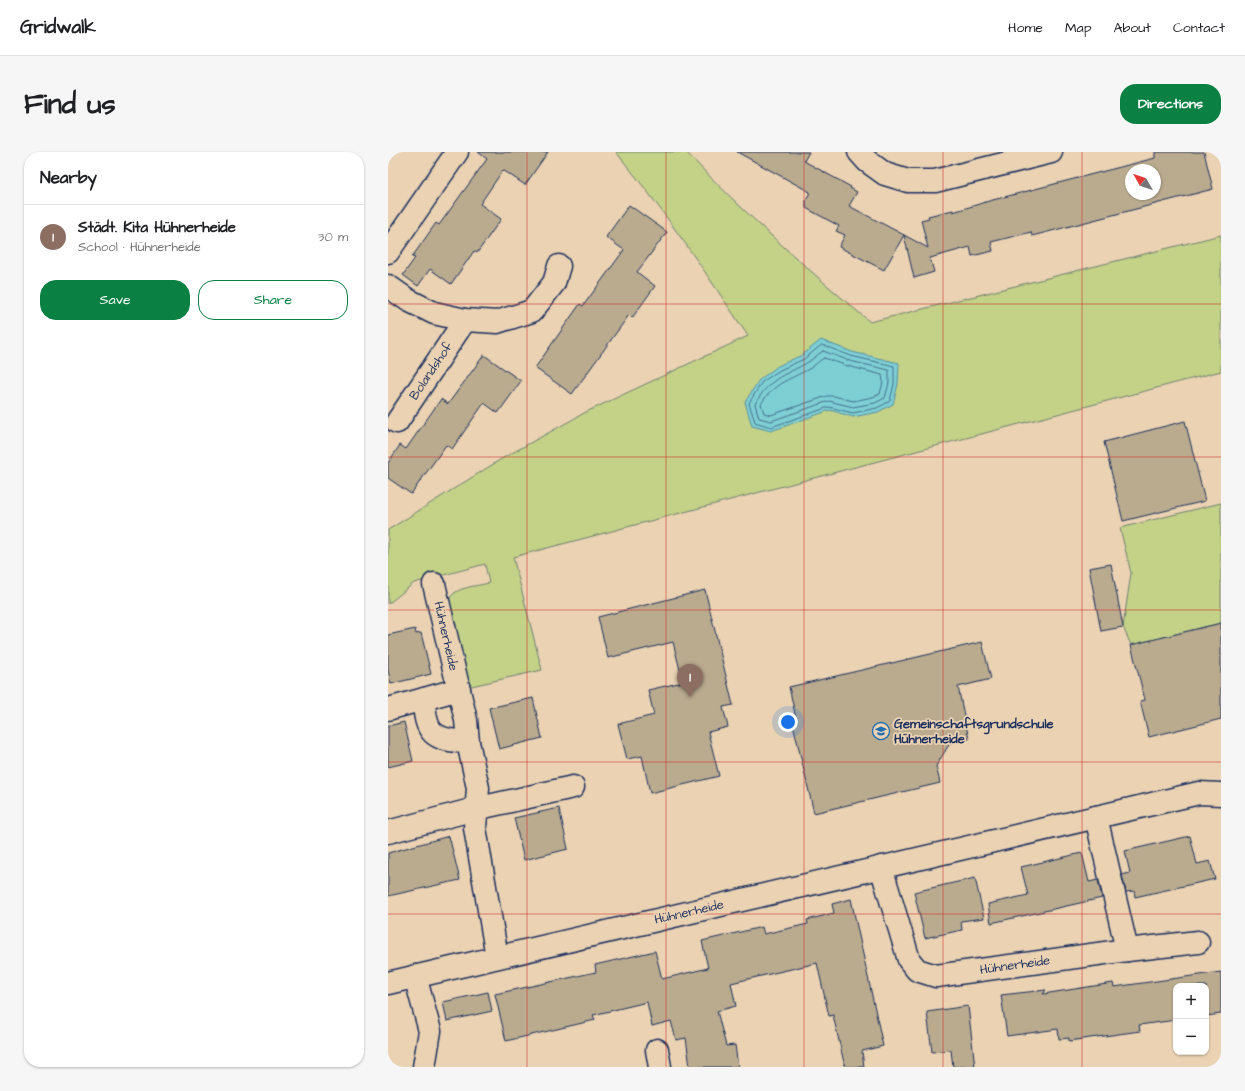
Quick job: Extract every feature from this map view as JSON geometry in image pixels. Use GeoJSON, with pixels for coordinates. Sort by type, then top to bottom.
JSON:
{"type":"FeatureCollection","features":[{"type":"Feature","properties":{"kind":"street"},"geometry":{"type":"LineString","coordinates":[[388,252],[457,152]]}},
{"type":"Feature","properties":{"kind":"street"},"geometry":{"type":"LineString","coordinates":[[859,152],[885,174],[908,181],[934,181],[1050,152]]}},
{"type":"Feature","properties":{"kind":"street"},"geometry":{"type":"LineString","coordinates":[[388,286],[408,300],[434,313],[466,320],[497,322],[532,312],[554,282],[558,266]]}},
{"type":"Feature","properties":{"kind":"street","name":"Bolandshof"},"geometry":{"type":"LineString","coordinates":[[397,422],[466,320]]}},
{"type":"Feature","properties":{"kind":"street","name":"Hühnerheide"},"geometry":{"type":"LineString","coordinates":[[434,584],[466,720],[468,742],[478,788],[475,809],[475,828],[497,957]]}},
{"type":"Feature","properties":{"kind":"street"},"geometry":{"type":"LineString","coordinates":[[388,709],[459,689]]}},
{"type":"Feature","properties":{"kind":"street"},"geometry":{"type":"LineString","coordinates":[[424,699],[425,720],[429,729],[438,737],[449,741],[468,742]]}},
{"type":"Feature","properties":{"kind":"street"},"geometry":{"type":"LineString","coordinates":[[388,832],[475,809],[572,787]]}},
{"type":"Feature","properties":{"kind":"street","name":"Hühnerheide"},"geometry":{"type":"LineString","coordinates":[[388,983],[1199,793],[1221,794]]}},
{"type":"Feature","properties":{"kind":"street"},"geometry":{"type":"LineString","coordinates":[[1096,817],[1127,950]]}},
{"type":"Feature","properties":{"kind":"street","name":"Hühnerheide"},"geometry":{"type":"LineString","coordinates":[[881,867],[908,960],[917,970],[936,976],[1127,950],[1198,942]]}},
{"type":"Feature","properties":{"kind":"street"},"geometry":{"type":"LineString","coordinates":[[415,976],[430,1030],[424,1067]]}},
{"type":"Feature","properties":{"kind":"green space"},"geometry":{"type":"Polygon","coordinates":[[[616,152],[686,152],[730,197],[776,240],[870,322],[1221,235],[1221,371],[513,557],[542,670],[467,687],[449,601],[451,596],[460,590],[489,583],[485,564],[414,583],[388,604],[388,530],[503,458],[586,412],[748,336],[668,219],[616,152]]]}},
{"type":"Feature","properties":{"kind":"green space"},"geometry":{"type":"Polygon","coordinates":[[[1221,503],[1221,623],[1131,645],[1123,627],[1131,573],[1120,528],[1221,503]]]}},
{"type":"Feature","properties":{"kind":"water"},"geometry":{"type":"Polygon","coordinates":[[[821,340],[852,352],[899,363],[898,384],[893,404],[878,412],[853,417],[830,410],[771,431],[752,426],[745,402],[759,380],[778,366],[802,355],[821,340]]]}},
{"type":"Feature","properties":{"kind":"building"},"geometry":{"type":"Polygon","coordinates":[[[478,152],[548,152],[525,185],[503,170],[480,204],[501,219],[477,253],[474,251],[451,284],[430,269],[418,286],[403,275],[415,258],[412,257],[436,223],[439,225],[487,159],[478,152]]]}},
{"type":"Feature","properties":{"kind":"building"},"geometry":{"type":"Polygon","coordinates":[[[737,152],[809,152],[804,161],[851,187],[850,188],[857,192],[849,206],[904,235],[884,270],[839,247],[845,235],[836,231],[839,226],[806,208],[806,201],[810,192],[737,152]]]}},
{"type":"Feature","properties":{"kind":"building"},"geometry":{"type":"Polygon","coordinates":[[[1155,152],[1204,152],[1213,189],[1032,236],[1031,232],[991,242],[993,251],[972,256],[970,247],[930,258],[934,272],[914,278],[904,235],[928,248],[921,220],[929,218],[928,216],[953,210],[953,212],[989,201],[1125,166],[1125,200],[1161,200],[1161,164],[1132,164],[1155,158],[1155,152]]]}},
{"type":"Feature","properties":{"kind":"building"},"geometry":{"type":"Polygon","coordinates":[[[629,205],[667,232],[637,272],[655,286],[632,318],[629,315],[572,394],[535,368],[580,304],[583,306],[624,250],[606,237],[629,205]]]}},
{"type":"Feature","properties":{"kind":"building"},"geometry":{"type":"Polygon","coordinates":[[[484,355],[521,381],[498,413],[484,403],[452,449],[446,445],[411,494],[388,478],[388,463],[400,445],[406,449],[441,399],[448,404],[484,355]]]}},
{"type":"Feature","properties":{"kind":"building"},"geometry":{"type":"Polygon","coordinates":[[[1185,421],[1205,501],[1123,521],[1104,442],[1185,421]]]}},
{"type":"Feature","properties":{"kind":"building"},"geometry":{"type":"Polygon","coordinates":[[[1111,564],[1123,627],[1101,631],[1089,568],[1111,564]]]}},
{"type":"Feature","properties":{"kind":"building"},"geometry":{"type":"Polygon","coordinates":[[[705,590],[733,705],[723,707],[728,727],[708,732],[719,776],[650,793],[642,756],[627,759],[618,724],[654,715],[648,690],[683,682],[673,642],[608,658],[598,617],[705,590]]]}},
{"type":"Feature","properties":{"kind":"building"},"geometry":{"type":"Polygon","coordinates":[[[1221,623],[1221,719],[1149,737],[1140,701],[1145,700],[1131,645],[1221,623]]]}},
{"type":"Feature","properties":{"kind":"building"},"geometry":{"type":"Polygon","coordinates":[[[415,629],[416,634],[421,633],[431,674],[391,684],[388,670],[388,635],[415,629]]]}},
{"type":"Feature","properties":{"kind":"building","name":"Gemeinschaftsgrundschule Hühnerheide"},"geometry":{"type":"Polygon","coordinates":[[[982,642],[991,679],[958,687],[969,739],[950,743],[936,766],[940,783],[814,813],[793,724],[797,723],[789,687],[982,642]]]}},
{"type":"Feature","properties":{"kind":"building"},"geometry":{"type":"Polygon","coordinates":[[[533,698],[542,738],[499,749],[489,708],[533,698]]]}},
{"type":"Feature","properties":{"kind":"building"},"geometry":{"type":"Polygon","coordinates":[[[404,722],[413,761],[388,767],[388,726],[404,722]]]}},
{"type":"Feature","properties":{"kind":"building"},"geometry":{"type":"Polygon","coordinates":[[[559,808],[568,849],[524,860],[514,818],[559,808]]]}},
{"type":"Feature","properties":{"kind":"building"},"geometry":{"type":"Polygon","coordinates":[[[449,836],[460,880],[388,896],[388,853],[449,836]]]}},
{"type":"Feature","properties":{"kind":"building"},"geometry":{"type":"Polygon","coordinates":[[[1190,836],[1197,864],[1210,861],[1215,879],[1135,897],[1134,891],[1126,892],[1122,875],[1130,873],[1125,851],[1190,836]]]}},
{"type":"Feature","properties":{"kind":"building"},"geometry":{"type":"Polygon","coordinates":[[[1082,853],[1089,882],[1098,880],[1102,898],[991,923],[988,904],[1028,895],[1021,867],[1082,853]]]}},
{"type":"Feature","properties":{"kind":"building"},"geometry":{"type":"Polygon","coordinates":[[[975,878],[984,918],[961,921],[962,930],[925,938],[914,892],[975,878]]]}},
{"type":"Feature","properties":{"kind":"building"},"geometry":{"type":"Polygon","coordinates":[[[851,899],[883,1046],[862,1051],[864,1067],[845,1067],[833,1015],[829,1016],[817,963],[731,983],[736,1006],[717,1011],[726,1046],[735,1045],[738,1067],[690,1067],[686,1038],[676,1040],[671,1021],[652,1026],[647,1002],[593,1015],[595,1020],[506,1041],[495,994],[596,972],[595,965],[655,951],[662,979],[708,968],[702,941],[762,927],[764,934],[808,924],[807,920],[834,913],[832,904],[851,899]]]}},
{"type":"Feature","properties":{"kind":"building"},"geometry":{"type":"Polygon","coordinates":[[[1221,972],[1221,1014],[1209,1016],[1209,983],[1173,983],[1173,1020],[1139,1025],[1140,1031],[1069,1041],[1069,1038],[1059,1039],[1058,1029],[1007,1036],[1001,995],[1046,990],[1043,994],[1113,983],[1114,987],[1221,972]]]}},
{"type":"Feature","properties":{"kind":"building"},"geometry":{"type":"Polygon","coordinates":[[[488,992],[492,1011],[447,1021],[443,1002],[488,992]]]}},
{"type":"Feature","properties":{"kind":"building"},"geometry":{"type":"Polygon","coordinates":[[[968,1006],[975,1067],[953,1067],[951,1050],[932,1052],[927,1012],[968,1006]]]}},
{"type":"Feature","properties":{"kind":"place","name":"Städt. Kita Hühnerheide"},"geometry":{"type":"Point","coordinates":[690,697]}},
{"type":"Feature","properties":{"kind":"place","name":"Gemeinschaftsgrundschule Hühnerheide"},"geometry":{"type":"Point","coordinates":[881,731]}}]}
